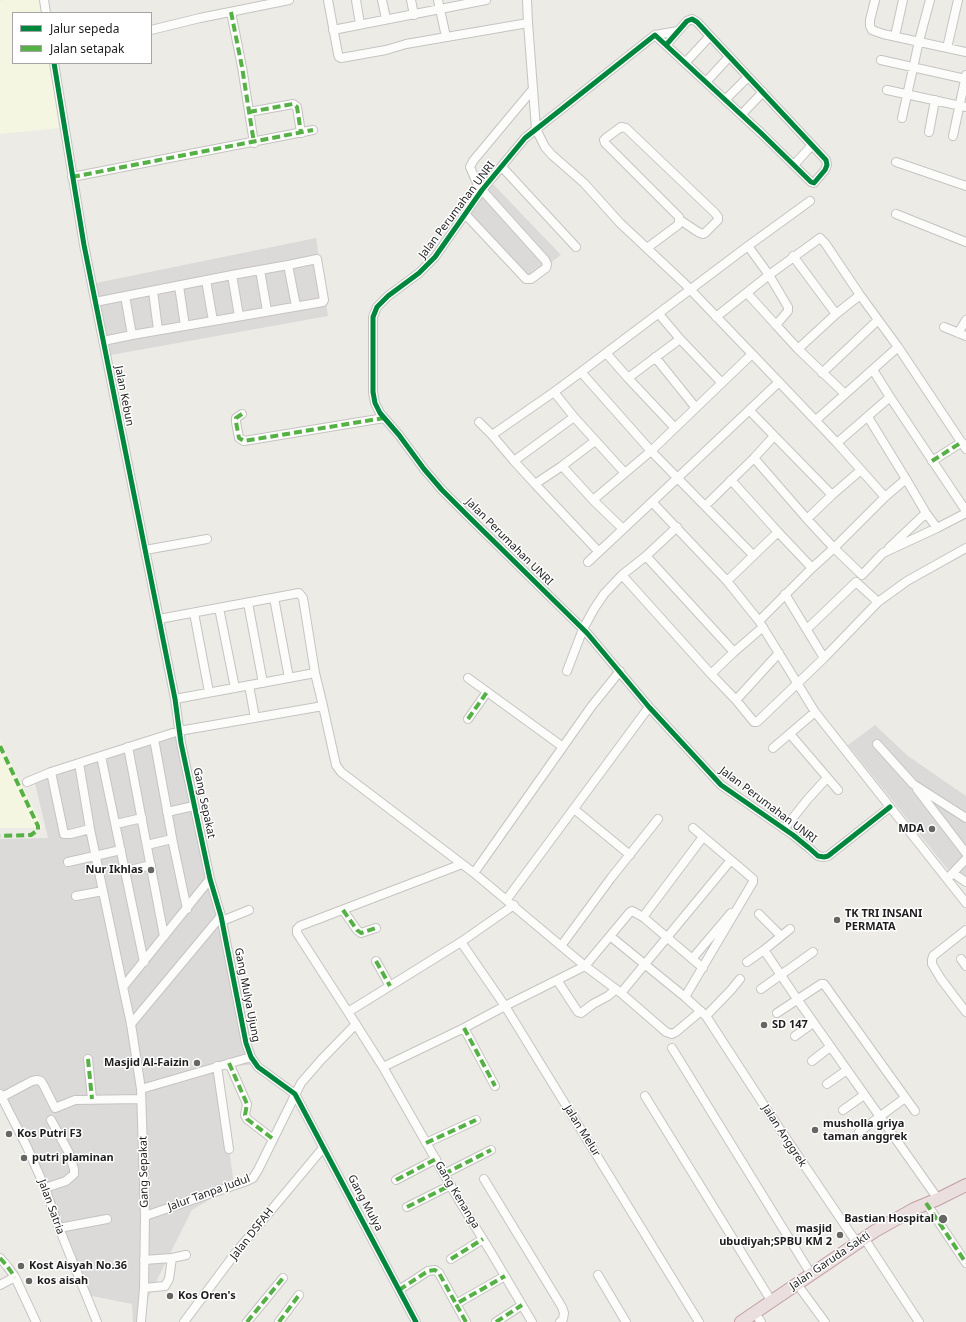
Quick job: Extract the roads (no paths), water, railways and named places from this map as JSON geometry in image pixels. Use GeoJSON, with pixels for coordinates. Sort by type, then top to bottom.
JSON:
{"type":"FeatureCollection","features":[{"type":"Feature","properties":{"kind":"highway","name":"Jalan Garuda Sakti"},"geometry":{"type":"LineString","coordinates":[[741,1322],[758,1317],[772,1302],[811,1274],[902,1215],[966,1185]]}},
{"type":"Feature","properties":{"kind":"street"},"geometry":{"type":"LineString","coordinates":[[44,0],[46,12]]}},
{"type":"Feature","properties":{"kind":"street"},"geometry":{"type":"LineString","coordinates":[[152,30],[200,18],[289,0]]}},
{"type":"Feature","properties":{"kind":"street"},"geometry":{"type":"LineString","coordinates":[[328,0],[338,55],[341,58],[446,37],[528,23]]}},
{"type":"Feature","properties":{"kind":"street"},"geometry":{"type":"LineString","coordinates":[[356,0],[360,24]]}},
{"type":"Feature","properties":{"kind":"street"},"geometry":{"type":"LineString","coordinates":[[382,0],[386,19]]}},
{"type":"Feature","properties":{"kind":"street"},"geometry":{"type":"LineString","coordinates":[[411,0],[414,14]]}},
{"type":"Feature","properties":{"kind":"street"},"geometry":{"type":"LineString","coordinates":[[438,0],[446,37]]}},
{"type":"Feature","properties":{"kind":"street"},"geometry":{"type":"LineString","coordinates":[[333,30],[440,9],[463,2],[486,0]]}},
{"type":"Feature","properties":{"kind":"street"},"geometry":{"type":"LineString","coordinates":[[527,0],[536,129],[540,139],[552,155],[579,177],[620,223],[691,290],[816,420],[885,497]]}},
{"type":"Feature","properties":{"kind":"street"},"geometry":{"type":"LineString","coordinates":[[875,0],[870,20],[870,28],[874,31],[966,52]]}},
{"type":"Feature","properties":{"kind":"street"},"geometry":{"type":"LineString","coordinates":[[895,36],[903,0]]}},
{"type":"Feature","properties":{"kind":"street"},"geometry":{"type":"LineString","coordinates":[[902,118],[919,41],[930,0]]}},
{"type":"Feature","properties":{"kind":"street"},"geometry":{"type":"LineString","coordinates":[[947,48],[958,0]]}},
{"type":"Feature","properties":{"kind":"street"},"geometry":{"type":"LineString","coordinates":[[231,12],[254,143]]}},
{"type":"Feature","properties":{"kind":"street"},"geometry":{"type":"LineString","coordinates":[[654,35],[706,82],[811,182],[814,183],[825,170],[827,164],[826,160],[697,22],[692,19],[687,21],[666,45]]}},
{"type":"Feature","properties":{"kind":"street"},"geometry":{"type":"LineString","coordinates":[[654,35],[678,31]]}},
{"type":"Feature","properties":{"kind":"street","name":"Jalan Perumahan UNRI"},"geometry":{"type":"LineString","coordinates":[[654,35],[525,138],[482,190],[442,249],[428,265],[382,301],[374,310],[373,392],[377,408],[424,469],[453,501],[583,629],[649,707],[718,783],[784,829],[818,856],[824,857],[828,856],[890,808]]}},
{"type":"Feature","properties":{"kind":"street"},"geometry":{"type":"LineString","coordinates":[[685,63],[710,36]]}},
{"type":"Feature","properties":{"kind":"street"},"geometry":{"type":"LineString","coordinates":[[706,82],[729,57]]}},
{"type":"Feature","properties":{"kind":"street"},"geometry":{"type":"LineString","coordinates":[[881,60],[966,78],[963,106],[953,136]]}},
{"type":"Feature","properties":{"kind":"street","name":"Jalan Kebun"},"geometry":{"type":"LineString","coordinates":[[54,64],[84,245],[146,550],[175,699],[179,731]]}},
{"type":"Feature","properties":{"kind":"street"},"geometry":{"type":"LineString","coordinates":[[725,100],[748,77]]}},
{"type":"Feature","properties":{"kind":"street"},"geometry":{"type":"LineString","coordinates":[[466,215],[526,279],[531,279],[546,268],[547,264],[545,260],[482,190],[470,167],[473,161],[533,89]]}},
{"type":"Feature","properties":{"kind":"street"},"geometry":{"type":"LineString","coordinates":[[887,90],[963,106]]}},
{"type":"Feature","properties":{"kind":"street"},"geometry":{"type":"LineString","coordinates":[[741,115],[763,92]]}},
{"type":"Feature","properties":{"kind":"street"},"geometry":{"type":"LineString","coordinates":[[929,132],[936,100]]}},
{"type":"Feature","properties":{"kind":"street"},"geometry":{"type":"LineString","coordinates":[[249,112],[293,104],[297,107],[301,133]]}},
{"type":"Feature","properties":{"kind":"street"},"geometry":{"type":"LineString","coordinates":[[621,127],[626,128],[716,213],[718,220],[703,234],[680,220],[677,215],[605,143],[604,140],[606,138],[621,127]]}},
{"type":"Feature","properties":{"kind":"street"},"geometry":{"type":"LineString","coordinates":[[72,177],[254,143],[313,130]]}},
{"type":"Feature","properties":{"kind":"street"},"geometry":{"type":"LineString","coordinates":[[794,165],[812,145]]}},
{"type":"Feature","properties":{"kind":"street"},"geometry":{"type":"LineString","coordinates":[[896,162],[966,186]]}},
{"type":"Feature","properties":{"kind":"street"},"geometry":{"type":"LineString","coordinates":[[502,167],[576,246]]}},
{"type":"Feature","properties":{"kind":"street"},"geometry":{"type":"LineString","coordinates":[[492,435],[554,392],[810,201]]}},
{"type":"Feature","properties":{"kind":"street"},"geometry":{"type":"LineString","coordinates":[[896,214],[966,242]]}},
{"type":"Feature","properties":{"kind":"street"},"geometry":{"type":"LineString","coordinates":[[647,248],[678,225],[680,220]]}},
{"type":"Feature","properties":{"kind":"street"},"geometry":{"type":"LineString","coordinates":[[716,317],[768,275],[819,238],[822,239],[898,347],[964,446],[932,461]]}},
{"type":"Feature","properties":{"kind":"street"},"geometry":{"type":"LineString","coordinates":[[748,246],[789,309],[788,312],[776,324]]}},
{"type":"Feature","properties":{"kind":"street"},"geometry":{"type":"LineString","coordinates":[[794,256],[836,314]]}},
{"type":"Feature","properties":{"kind":"street"},"geometry":{"type":"LineString","coordinates":[[95,302],[316,259],[318,260],[324,301],[103,341]]}},
{"type":"Feature","properties":{"kind":"street"},"geometry":{"type":"LineString","coordinates":[[288,265],[296,306]]}},
{"type":"Feature","properties":{"kind":"street"},"geometry":{"type":"LineString","coordinates":[[260,270],[267,311]]}},
{"type":"Feature","properties":{"kind":"street"},"geometry":{"type":"LineString","coordinates":[[232,275],[240,316]]}},
{"type":"Feature","properties":{"kind":"street"},"geometry":{"type":"LineString","coordinates":[[206,280],[212,321]]}},
{"type":"Feature","properties":{"kind":"street"},"geometry":{"type":"LineString","coordinates":[[179,286],[185,326]]}},
{"type":"Feature","properties":{"kind":"street"},"geometry":{"type":"LineString","coordinates":[[152,291],[158,330]]}},
{"type":"Feature","properties":{"kind":"street"},"geometry":{"type":"LineString","coordinates":[[747,293],[798,349],[845,394]]}},
{"type":"Feature","properties":{"kind":"street"},"geometry":{"type":"LineString","coordinates":[[798,349],[860,294]]}},
{"type":"Feature","properties":{"kind":"street"},"geometry":{"type":"LineString","coordinates":[[125,296],[132,335]]}},
{"type":"Feature","properties":{"kind":"street"},"geometry":{"type":"LineString","coordinates":[[659,314],[721,382]]}},
{"type":"Feature","properties":{"kind":"street"},"geometry":{"type":"LineString","coordinates":[[822,372],[878,320]]}},
{"type":"Feature","properties":{"kind":"street"},"geometry":{"type":"LineString","coordinates":[[944,327],[962,335],[966,320]]}},
{"type":"Feature","properties":{"kind":"street"},"geometry":{"type":"LineString","coordinates":[[628,378],[680,338]]}},
{"type":"Feature","properties":{"kind":"street"},"geometry":{"type":"LineString","coordinates":[[816,420],[898,347]]}},
{"type":"Feature","properties":{"kind":"street"},"geometry":{"type":"LineString","coordinates":[[606,353],[675,428]]}},
{"type":"Feature","properties":{"kind":"street"},"geometry":{"type":"LineString","coordinates":[[593,500],[624,472],[651,451],[721,382],[752,354]]}},
{"type":"Feature","properties":{"kind":"street"},"geometry":{"type":"LineString","coordinates":[[655,357],[696,408]]}},
{"type":"Feature","properties":{"kind":"street"},"geometry":{"type":"LineString","coordinates":[[873,370],[966,512],[937,528],[883,553]]}},
{"type":"Feature","properties":{"kind":"street"},"geometry":{"type":"LineString","coordinates":[[581,372],[651,451],[753,556]]}},
{"type":"Feature","properties":{"kind":"street"},"geometry":{"type":"LineString","coordinates":[[588,562],[778,382]]}},
{"type":"Feature","properties":{"kind":"street"},"geometry":{"type":"LineString","coordinates":[[554,392],[574,417],[624,472]]}},
{"type":"Feature","properties":{"kind":"street"},"geometry":{"type":"LineString","coordinates":[[837,443],[890,397]]}},
{"type":"Feature","properties":{"kind":"street"},"geometry":{"type":"LineString","coordinates":[[749,410],[832,495]]}},
{"type":"Feature","properties":{"kind":"street"},"geometry":{"type":"LineString","coordinates":[[242,414],[236,418],[236,422],[239,438],[244,441],[384,418]]}},
{"type":"Feature","properties":{"kind":"street"},"geometry":{"type":"LineString","coordinates":[[868,416],[926,513],[937,528]]}},
{"type":"Feature","properties":{"kind":"street"},"geometry":{"type":"LineString","coordinates":[[514,461],[574,417]]}},
{"type":"Feature","properties":{"kind":"street"},"geometry":{"type":"LineString","coordinates":[[479,422],[599,552]]}},
{"type":"Feature","properties":{"kind":"street"},"geometry":{"type":"LineString","coordinates":[[705,506],[754,458],[774,436]]}},
{"type":"Feature","properties":{"kind":"street"},"geometry":{"type":"LineString","coordinates":[[535,484],[595,441]]}},
{"type":"Feature","properties":{"kind":"street"},"geometry":{"type":"LineString","coordinates":[[754,458],[807,519],[862,575]]}},
{"type":"Feature","properties":{"kind":"street"},"geometry":{"type":"LineString","coordinates":[[562,466],[593,500],[623,529]]}},
{"type":"Feature","properties":{"kind":"street"},"geometry":{"type":"LineString","coordinates":[[807,519],[861,470]]}},
{"type":"Feature","properties":{"kind":"street"},"geometry":{"type":"LineString","coordinates":[[711,674],[761,624],[785,594],[885,497],[906,479]]}},
{"type":"Feature","properties":{"kind":"street"},"geometry":{"type":"LineString","coordinates":[[731,480],[812,568]]}},
{"type":"Feature","properties":{"kind":"street"},"geometry":{"type":"LineString","coordinates":[[652,502],[727,581],[761,624],[815,712],[890,808],[950,876],[966,903]]}},
{"type":"Feature","properties":{"kind":"street"},"geometry":{"type":"LineString","coordinates":[[807,629],[856,582],[883,553],[926,513]]}},
{"type":"Feature","properties":{"kind":"street"},"geometry":{"type":"LineString","coordinates":[[567,671],[583,629],[594,608],[604,594],[622,575],[646,556],[677,527]]}},
{"type":"Feature","properties":{"kind":"street"},"geometry":{"type":"LineString","coordinates":[[727,581],[778,532]]}},
{"type":"Feature","properties":{"kind":"street"},"geometry":{"type":"LineString","coordinates":[[146,550],[207,539]]}},
{"type":"Feature","properties":{"kind":"street"},"geometry":{"type":"LineString","coordinates":[[622,575],[736,700],[754,722],[757,722],[824,658],[878,602],[907,581],[966,548]]}},
{"type":"Feature","properties":{"kind":"street"},"geometry":{"type":"LineString","coordinates":[[646,556],[734,652]]}},
{"type":"Feature","properties":{"kind":"street"},"geometry":{"type":"LineString","coordinates":[[856,582],[878,602]]}},
{"type":"Feature","properties":{"kind":"street"},"geometry":{"type":"LineString","coordinates":[[159,620],[299,593],[302,595],[315,673],[336,765],[341,772],[507,899],[561,946],[618,991],[666,1032],[670,1034],[676,1032],[703,1013],[731,990],[740,979]]}},
{"type":"Feature","properties":{"kind":"street"},"geometry":{"type":"LineString","coordinates":[[785,594],[824,658]]}},
{"type":"Feature","properties":{"kind":"street"},"geometry":{"type":"LineString","coordinates":[[274,598],[290,678]]}},
{"type":"Feature","properties":{"kind":"street"},"geometry":{"type":"LineString","coordinates":[[248,603],[263,682]]}},
{"type":"Feature","properties":{"kind":"street"},"geometry":{"type":"LineString","coordinates":[[219,608],[234,688]]}},
{"type":"Feature","properties":{"kind":"street"},"geometry":{"type":"LineString","coordinates":[[194,613],[209,692]]}},
{"type":"Feature","properties":{"kind":"street"},"geometry":{"type":"LineString","coordinates":[[736,700],[779,653]]}},
{"type":"Feature","properties":{"kind":"street"},"geometry":{"type":"LineString","coordinates":[[474,873],[563,747],[620,671]]}},
{"type":"Feature","properties":{"kind":"street"},"geometry":{"type":"LineString","coordinates":[[175,699],[315,673]]}},
{"type":"Feature","properties":{"kind":"street"},"geometry":{"type":"LineString","coordinates":[[468,678],[563,747]]}},
{"type":"Feature","properties":{"kind":"street"},"geometry":{"type":"LineString","coordinates":[[249,685],[255,718]]}},
{"type":"Feature","properties":{"kind":"street"},"geometry":{"type":"LineString","coordinates":[[468,719],[487,692]]}},
{"type":"Feature","properties":{"kind":"street"},"geometry":{"type":"LineString","coordinates":[[27,782],[51,772],[179,731],[323,706]]}},
{"type":"Feature","properties":{"kind":"street"},"geometry":{"type":"LineString","coordinates":[[507,899],[649,707]]}},
{"type":"Feature","properties":{"kind":"street"},"geometry":{"type":"LineString","coordinates":[[773,748],[815,712]]}},
{"type":"Feature","properties":{"kind":"street","name":"Gang Sepakat"},"geometry":{"type":"LineString","coordinates":[[179,731],[210,879]]}},
{"type":"Feature","properties":{"kind":"street"},"geometry":{"type":"LineString","coordinates":[[790,734],[838,790]]}},
{"type":"Feature","properties":{"kind":"street"},"geometry":{"type":"LineString","coordinates":[[154,739],[172,839],[187,909]]}},
{"type":"Feature","properties":{"kind":"street"},"geometry":{"type":"LineString","coordinates":[[877,744],[913,784],[966,853]]}},
{"type":"Feature","properties":{"kind":"street"},"geometry":{"type":"LineString","coordinates":[[128,747],[164,936]]}},
{"type":"Feature","properties":{"kind":"street"},"geometry":{"type":"LineString","coordinates":[[101,756],[144,962]]}},
{"type":"Feature","properties":{"kind":"street","name":"Gang Sepakat"},"geometry":{"type":"LineString","coordinates":[[79,763],[90,829],[124,987],[141,1089],[145,1216],[144,1288],[141,1322]]}},
{"type":"Feature","properties":{"kind":"street"},"geometry":{"type":"LineString","coordinates":[[51,772],[64,834],[90,829]]}},
{"type":"Feature","properties":{"kind":"street"},"geometry":{"type":"LineString","coordinates":[[784,829],[827,778]]}},
{"type":"Feature","properties":{"kind":"street"},"geometry":{"type":"LineString","coordinates":[[913,784],[966,818]]}},
{"type":"Feature","properties":{"kind":"street"},"geometry":{"type":"LineString","coordinates":[[167,812],[194,806]]}},
{"type":"Feature","properties":{"kind":"street"},"geometry":{"type":"LineString","coordinates":[[574,810],[630,855]]}},
{"type":"Feature","properties":{"kind":"street"},"geometry":{"type":"LineString","coordinates":[[116,824],[142,818]]}},
{"type":"Feature","properties":{"kind":"street"},"geometry":{"type":"LineString","coordinates":[[561,946],[658,819]]}},
{"type":"Feature","properties":{"kind":"street"},"geometry":{"type":"LineString","coordinates":[[685,997],[753,884],[753,880],[693,828]]}},
{"type":"Feature","properties":{"kind":"street"},"geometry":{"type":"LineString","coordinates":[[643,917],[704,837]]}},
{"type":"Feature","properties":{"kind":"street"},"geometry":{"type":"LineString","coordinates":[[146,845],[172,839]]}},
{"type":"Feature","properties":{"kind":"street"},"geometry":{"type":"LineString","coordinates":[[68,862],[121,850]]}},
{"type":"Feature","properties":{"kind":"street"},"geometry":{"type":"LineString","coordinates":[[950,876],[966,858]]}},
{"type":"Feature","properties":{"kind":"street"},"geometry":{"type":"LineString","coordinates":[[557,980],[578,1012],[581,1013],[593,1004],[618,991],[645,964],[731,860]]}},
{"type":"Feature","properties":{"kind":"street"},"geometry":{"type":"LineString","coordinates":[[376,928],[361,933],[357,930],[343,910],[462,864]]}},
{"type":"Feature","properties":{"kind":"street"},"geometry":{"type":"LineString","coordinates":[[126,871],[151,866]]}},
{"type":"Feature","properties":{"kind":"street"},"geometry":{"type":"LineString","coordinates":[[950,876],[966,882]]}},
{"type":"Feature","properties":{"kind":"street"},"geometry":{"type":"LineString","coordinates":[[124,987],[210,879]]}},
{"type":"Feature","properties":{"kind":"street","name":"Gang Mulya Ujung"},"geometry":{"type":"LineString","coordinates":[[210,879],[221,919],[245,1039],[251,1057],[263,1072],[295,1094]]}},
{"type":"Feature","properties":{"kind":"street"},"geometry":{"type":"LineString","coordinates":[[76,896],[103,891]]}},
{"type":"Feature","properties":{"kind":"street"},"geometry":{"type":"LineString","coordinates":[[692,959],[742,901]]}},
{"type":"Feature","properties":{"kind":"street"},"geometry":{"type":"LineString","coordinates":[[348,1012],[461,942],[514,905]]}},
{"type":"Feature","properties":{"kind":"street"},"geometry":{"type":"LineString","coordinates":[[131,1024],[221,919],[249,910]]}},
{"type":"Feature","properties":{"kind":"street","name":"Gang Kenanga"},"geometry":{"type":"LineString","coordinates":[[343,910],[300,926],[297,928],[297,932],[383,1067],[444,1174],[532,1322]]}},
{"type":"Feature","properties":{"kind":"street"},"geometry":{"type":"LineString","coordinates":[[383,1067],[464,1028],[585,966],[630,912],[634,911],[643,917],[703,968]]}},
{"type":"Feature","properties":{"kind":"street"},"geometry":{"type":"LineString","coordinates":[[759,914],[781,936]]}},
{"type":"Feature","properties":{"kind":"street"},"geometry":{"type":"LineString","coordinates":[[747,962],[766,953],[781,936],[790,929]]}},
{"type":"Feature","properties":{"kind":"street"},"geometry":{"type":"LineString","coordinates":[[966,930],[933,956],[932,964],[941,980],[966,1012]]}},
{"type":"Feature","properties":{"kind":"street","name":"Jalan Anggrek"},"geometry":{"type":"LineString","coordinates":[[610,936],[703,1013],[714,1027],[770,1116],[919,1322]]}},
{"type":"Feature","properties":{"kind":"street","name":"Jalan Melur"},"geometry":{"type":"LineString","coordinates":[[461,942],[505,1006],[699,1322]]}},
{"type":"Feature","properties":{"kind":"street"},"geometry":{"type":"LineString","coordinates":[[761,989],[812,952]]}},
{"type":"Feature","properties":{"kind":"street"},"geometry":{"type":"LineString","coordinates":[[766,953],[780,976],[880,1116],[932,1201],[966,1263]]}},
{"type":"Feature","properties":{"kind":"street"},"geometry":{"type":"LineString","coordinates":[[376,961],[390,986]]}},
{"type":"Feature","properties":{"kind":"street"},"geometry":{"type":"LineString","coordinates":[[777,1013],[822,983],[824,984],[915,1111]]}},
{"type":"Feature","properties":{"kind":"street"},"geometry":{"type":"LineString","coordinates":[[795,1036],[814,1023]]}},
{"type":"Feature","properties":{"kind":"street","name":"Jalur Tanpa Judul"},"geometry":{"type":"LineString","coordinates":[[145,1216],[250,1180],[256,1173],[301,1083],[312,1069],[356,1024]]}},
{"type":"Feature","properties":{"kind":"street"},"geometry":{"type":"LineString","coordinates":[[464,1028],[495,1086]]}},
{"type":"Feature","properties":{"kind":"street"},"geometry":{"type":"LineString","coordinates":[[812,1061],[830,1047]]}},
{"type":"Feature","properties":{"kind":"street"},"geometry":{"type":"LineString","coordinates":[[672,1048],[811,1274]]}},
{"type":"Feature","properties":{"kind":"street"},"geometry":{"type":"LineString","coordinates":[[141,1089],[251,1057]]}},
{"type":"Feature","properties":{"kind":"street"},"geometry":{"type":"LineString","coordinates":[[88,1059],[92,1099]]}},
{"type":"Feature","properties":{"kind":"street"},"geometry":{"type":"LineString","coordinates":[[228,1063],[247,1104],[245,1115],[247,1119],[273,1139]]}},
{"type":"Feature","properties":{"kind":"street"},"geometry":{"type":"LineString","coordinates":[[217,1066],[229,1149]]}},
{"type":"Feature","properties":{"kind":"street"},"geometry":{"type":"LineString","coordinates":[[827,1084],[847,1070]]}},
{"type":"Feature","properties":{"kind":"street"},"geometry":{"type":"LineString","coordinates":[[0,1097],[37,1080],[41,1081],[55,1108],[75,1100],[141,1099]]}},
{"type":"Feature","properties":{"kind":"street","name":"Gang Mulya"},"geometry":{"type":"LineString","coordinates":[[295,1094],[416,1322]]}},
{"type":"Feature","properties":{"kind":"street"},"geometry":{"type":"LineString","coordinates":[[843,1110],[864,1095]]}},
{"type":"Feature","properties":{"kind":"street"},"geometry":{"type":"LineString","coordinates":[[645,1096],[772,1302]]}},
{"type":"Feature","properties":{"kind":"street","name":"Jalan Satria"},"geometry":{"type":"LineString","coordinates":[[0,1097],[27,1147],[45,1188],[59,1228],[97,1322]]}},
{"type":"Feature","properties":{"kind":"street"},"geometry":{"type":"LineString","coordinates":[[859,1132],[905,1098]]}},
{"type":"Feature","properties":{"kind":"street"},"geometry":{"type":"LineString","coordinates":[[45,1188],[66,1181],[74,1174],[69,1153],[51,1120]]}},
{"type":"Feature","properties":{"kind":"street"},"geometry":{"type":"LineString","coordinates":[[426,1143],[476,1120]]}},
{"type":"Feature","properties":{"kind":"street","name":"Jalan DSFAH"},"geometry":{"type":"LineString","coordinates":[[184,1322],[237,1251],[323,1148]]}},
{"type":"Feature","properties":{"kind":"street"},"geometry":{"type":"LineString","coordinates":[[444,1174],[491,1150]]}},
{"type":"Feature","properties":{"kind":"street"},"geometry":{"type":"LineString","coordinates":[[396,1180],[436,1159]]}},
{"type":"Feature","properties":{"kind":"street"},"geometry":{"type":"LineString","coordinates":[[484,1179],[562,1307],[564,1314],[563,1319],[560,1322]]}},
{"type":"Feature","properties":{"kind":"street"},"geometry":{"type":"LineString","coordinates":[[407,1207],[451,1185]]}},
{"type":"Feature","properties":{"kind":"street"},"geometry":{"type":"LineString","coordinates":[[59,1228],[107,1219]]}},
{"type":"Feature","properties":{"kind":"street"},"geometry":{"type":"LineString","coordinates":[[451,1259],[483,1239]]}},
{"type":"Feature","properties":{"kind":"street"},"geometry":{"type":"LineString","coordinates":[[144,1260],[172,1258],[186,1255]]}},
{"type":"Feature","properties":{"kind":"street"},"geometry":{"type":"LineString","coordinates":[[0,1258],[15,1278],[36,1322]]}},
{"type":"Feature","properties":{"kind":"street"},"geometry":{"type":"LineString","coordinates":[[144,1288],[160,1288],[166,1285],[172,1258]]}},
{"type":"Feature","properties":{"kind":"street"},"geometry":{"type":"LineString","coordinates":[[399,1290],[428,1271],[435,1270],[439,1273],[466,1322]]}},
{"type":"Feature","properties":{"kind":"street"},"geometry":{"type":"LineString","coordinates":[[598,1275],[626,1322]]}},
{"type":"Feature","properties":{"kind":"street"},"geometry":{"type":"LineString","coordinates":[[456,1304],[505,1276]]}},
{"type":"Feature","properties":{"kind":"street"},"geometry":{"type":"LineString","coordinates":[[0,1285],[15,1278]]}},
{"type":"Feature","properties":{"kind":"street"},"geometry":{"type":"LineString","coordinates":[[247,1322],[283,1278]]}},
{"type":"Feature","properties":{"kind":"street"},"geometry":{"type":"LineString","coordinates":[[797,1284],[825,1322]]}},
{"type":"Feature","properties":{"kind":"street"},"geometry":{"type":"LineString","coordinates":[[278,1322],[299,1295]]}},
{"type":"Feature","properties":{"kind":"street"},"geometry":{"type":"LineString","coordinates":[[496,1322],[522,1305]]}},
{"type":"Feature","properties":{"kind":"place","name":"MDA"},"geometry":{"type":"Point","coordinates":[932,829]}},
{"type":"Feature","properties":{"kind":"place","name":"Nur Ikhlas"},"geometry":{"type":"Point","coordinates":[151,870]}},
{"type":"Feature","properties":{"kind":"place","name":"TK TRI INSANI PERMATA"},"geometry":{"type":"Point","coordinates":[837,920]}},
{"type":"Feature","properties":{"kind":"place","name":"SD 147"},"geometry":{"type":"Point","coordinates":[764,1025]}},
{"type":"Feature","properties":{"kind":"place","name":"Masjid Al-Faizin"},"geometry":{"type":"Point","coordinates":[197,1063]}},
{"type":"Feature","properties":{"kind":"place","name":"musholla griya taman anggrek"},"geometry":{"type":"Point","coordinates":[815,1130]}},
{"type":"Feature","properties":{"kind":"place","name":"Kos Putri F3"},"geometry":{"type":"Point","coordinates":[9,1134]}},
{"type":"Feature","properties":{"kind":"place","name":"putri plaminan"},"geometry":{"type":"Point","coordinates":[24,1158]}},
{"type":"Feature","properties":{"kind":"place","name":"Bastian Hospital"},"geometry":{"type":"Point","coordinates":[943,1219]}},
{"type":"Feature","properties":{"kind":"place","name":"masjid ubudiyah;SPBU KM 2"},"geometry":{"type":"Point","coordinates":[840,1235]}},
{"type":"Feature","properties":{"kind":"place","name":"Kost Aisyah No.36"},"geometry":{"type":"Point","coordinates":[21,1266]}},
{"type":"Feature","properties":{"kind":"place","name":"kos aisah"},"geometry":{"type":"Point","coordinates":[29,1281]}},
{"type":"Feature","properties":{"kind":"place","name":"Kos Oren's"},"geometry":{"type":"Point","coordinates":[170,1296]}}]}
